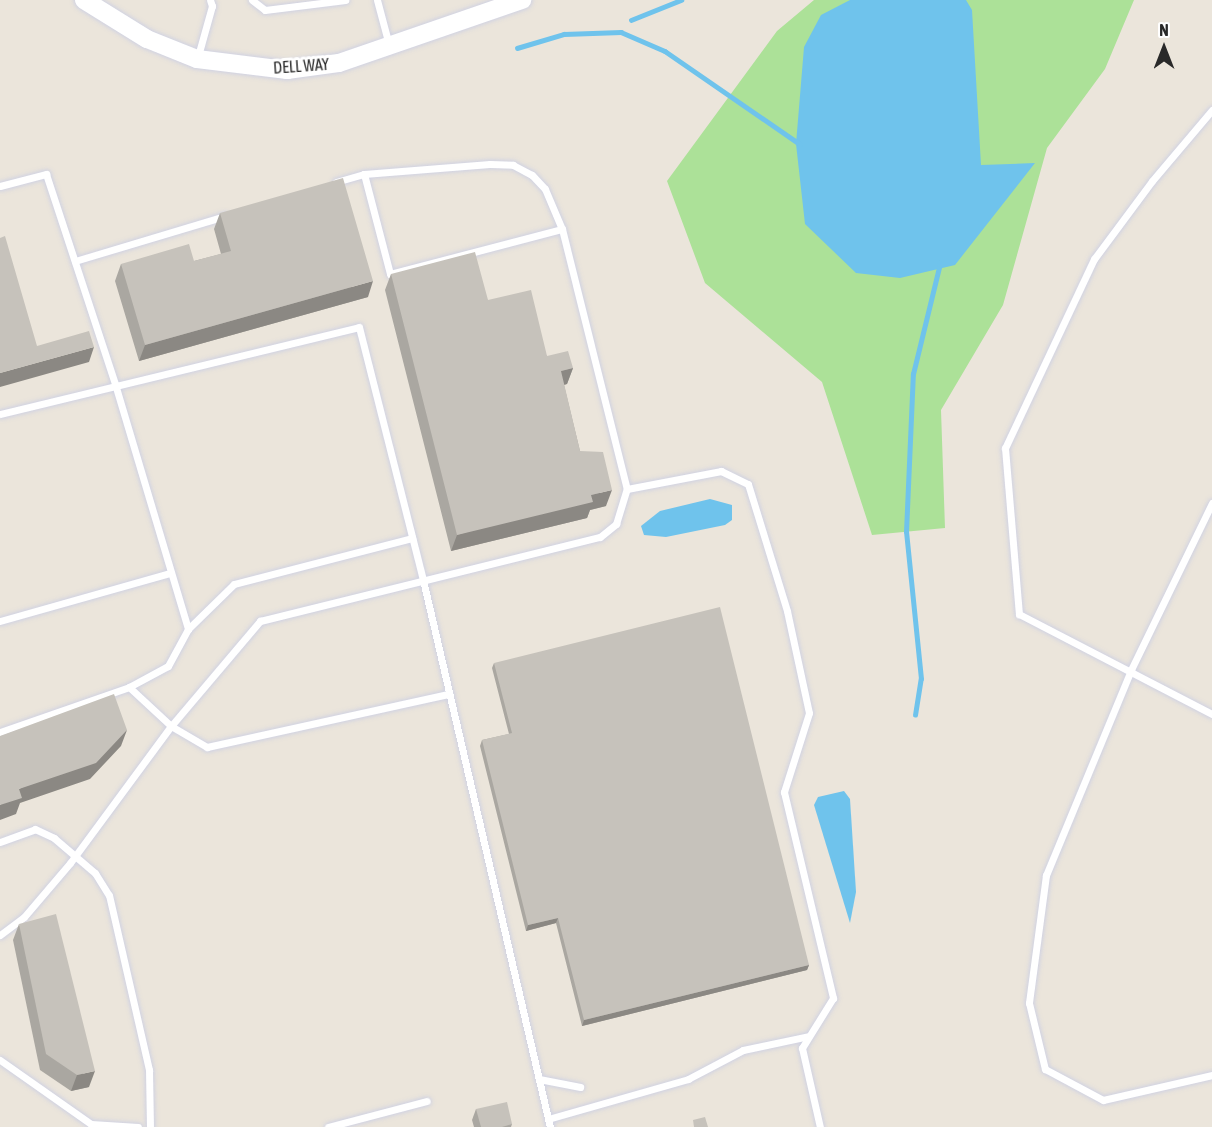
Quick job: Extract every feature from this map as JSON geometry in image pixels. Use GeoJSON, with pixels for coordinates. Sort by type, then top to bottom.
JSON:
{"type":"FeatureCollection","features":[{"type":"Feature","properties":{"kind":"street","name":"DELL WAY"},"geometry":{"type":"LineString","coordinates":[[84,0],[147,39],[197,59],[240,68],[287,70],[339,63],[522,0]]}},
{"type":"Feature","properties":{"kind":"lane"},"geometry":{"type":"LineString","coordinates":[[197,59],[212,6],[210,0]]}},
{"type":"Feature","properties":{"kind":"lane"},"geometry":{"type":"LineString","coordinates":[[252,0],[265,10],[345,0]]}},
{"type":"Feature","properties":{"kind":"lane"},"geometry":{"type":"LineString","coordinates":[[377,0],[390,47]]}},
{"type":"Feature","properties":{"kind":"lane"},"geometry":{"type":"LineString","coordinates":[[1212,110],[1152,181],[1094,259],[1005,448],[1018,614],[1131,670],[1212,714]]}},
{"type":"Feature","properties":{"kind":"lane"},"geometry":{"type":"LineString","coordinates":[[0,934],[24,917],[75,855],[171,726],[260,621],[600,537],[615,524],[627,489],[562,229],[545,189],[532,175],[513,165],[364,174],[326,185]]}},
{"type":"Feature","properties":{"kind":"lane"},"geometry":{"type":"LineString","coordinates":[[0,186],[46,174],[115,384],[188,629]]}},
{"type":"Feature","properties":{"kind":"lane"},"geometry":{"type":"LineString","coordinates":[[364,174],[390,274],[562,229]]}},
{"type":"Feature","properties":{"kind":"lane"},"geometry":{"type":"LineString","coordinates":[[75,261],[235,213]]}},
{"type":"Feature","properties":{"kind":"lane"},"geometry":{"type":"LineString","coordinates":[[0,414],[115,384],[359,327],[423,580],[549,1123],[688,1079],[742,1050],[809,1036]]}},
{"type":"Feature","properties":{"kind":"lane"},"geometry":{"type":"LineString","coordinates":[[627,489],[721,471],[748,484],[787,611],[809,713],[784,792],[833,998],[802,1048],[820,1127]]}},
{"type":"Feature","properties":{"kind":"lane"},"geometry":{"type":"LineString","coordinates":[[1212,503],[1131,670],[1046,875],[1029,1003],[1045,1069],[1103,1101],[1212,1076]]}},
{"type":"Feature","properties":{"kind":"lane"},"geometry":{"type":"LineString","coordinates":[[0,732],[129,687],[168,666],[188,629],[234,584],[412,538]]}},
{"type":"Feature","properties":{"kind":"lane"},"geometry":{"type":"LineString","coordinates":[[0,621],[170,573]]}},
{"type":"Feature","properties":{"kind":"lane"},"geometry":{"type":"LineString","coordinates":[[129,687],[171,726],[207,747],[449,694]]}},
{"type":"Feature","properties":{"kind":"lane"},"geometry":{"type":"LineString","coordinates":[[0,842],[35,829],[54,838],[75,855],[109,895],[150,1070],[150,1127]]}},
{"type":"Feature","properties":{"kind":"lane"},"geometry":{"type":"LineString","coordinates":[[0,1060],[90,1125],[138,1127]]}},
{"type":"Feature","properties":{"kind":"lane"},"geometry":{"type":"LineString","coordinates":[[539,1079],[580,1088]]}},
{"type":"Feature","properties":{"kind":"lane"},"geometry":{"type":"LineString","coordinates":[[328,1127],[427,1101]]}},
{"type":"Feature","properties":{"kind":"green space"},"geometry":{"type":"Polygon","coordinates":[[[814,0],[1134,0],[1105,69],[1047,148],[1003,305],[941,410],[945,528],[872,535],[822,382],[705,283],[667,181],[777,31],[814,0]]]}},
{"type":"Feature","properties":{"kind":"water"},"geometry":{"type":"Polygon","coordinates":[[[850,0],[966,0],[972,10],[981,165],[1035,163],[955,265],[900,278],[856,273],[805,224],[796,144],[804,47],[821,15],[850,0]]]}},
{"type":"Feature","properties":{"kind":"water"},"geometry":{"type":"Polygon","coordinates":[[[710,499],[732,505],[732,520],[725,525],[666,537],[644,535],[641,526],[660,511],[710,499]]]}},
{"type":"Feature","properties":{"kind":"water"},"geometry":{"type":"Polygon","coordinates":[[[844,791],[850,799],[856,892],[850,923],[814,805],[818,797],[844,791]]]}},
{"type":"Feature","properties":{"kind":"building"},"geometry":{"type":"Polygon","coordinates":[[[343,178],[373,281],[145,345],[121,264],[189,244],[194,261],[231,251],[220,213],[343,178]]]}},
{"type":"Feature","properties":{"kind":"building"},"geometry":{"type":"Polygon","coordinates":[[[5,236],[37,346],[89,331],[94,347],[0,373],[0,238],[5,236]]]}},
{"type":"Feature","properties":{"kind":"building"},"geometry":{"type":"Polygon","coordinates":[[[475,252],[488,300],[531,290],[547,356],[568,351],[573,368],[561,371],[580,451],[603,452],[612,490],[591,495],[593,502],[457,535],[391,274],[475,252]]]}},
{"type":"Feature","properties":{"kind":"building"},"geometry":{"type":"Polygon","coordinates":[[[720,607],[809,965],[584,1020],[558,918],[528,925],[482,740],[512,733],[494,663],[720,607]]]}},
{"type":"Feature","properties":{"kind":"building"},"geometry":{"type":"Polygon","coordinates":[[[114,694],[127,730],[96,763],[19,789],[22,798],[0,805],[0,736],[114,694]]]}},
{"type":"Feature","properties":{"kind":"building"},"geometry":{"type":"Polygon","coordinates":[[[56,914],[95,1071],[77,1075],[46,1054],[19,924],[56,914]]]}},
{"type":"Feature","properties":{"kind":"building"},"geometry":{"type":"Polygon","coordinates":[[[507,1102],[512,1124],[502,1127],[481,1127],[476,1109],[507,1102]]]}},
{"type":"Feature","properties":{"kind":"building"},"geometry":{"type":"Polygon","coordinates":[[[705,1117],[708,1127],[694,1127],[693,1120],[705,1117]]]}},
{"type":"Feature","properties":{"kind":"waterway"},"geometry":{"type":"LineString","coordinates":[[631,20],[681,0]]}},
{"type":"Feature","properties":{"kind":"waterway"},"geometry":{"type":"LineString","coordinates":[[517,48],[564,34],[621,32],[665,51],[800,144]]}},
{"type":"Feature","properties":{"kind":"waterway"},"geometry":{"type":"LineString","coordinates":[[915,715],[921,679],[906,532],[913,374],[940,263]]}}]}
